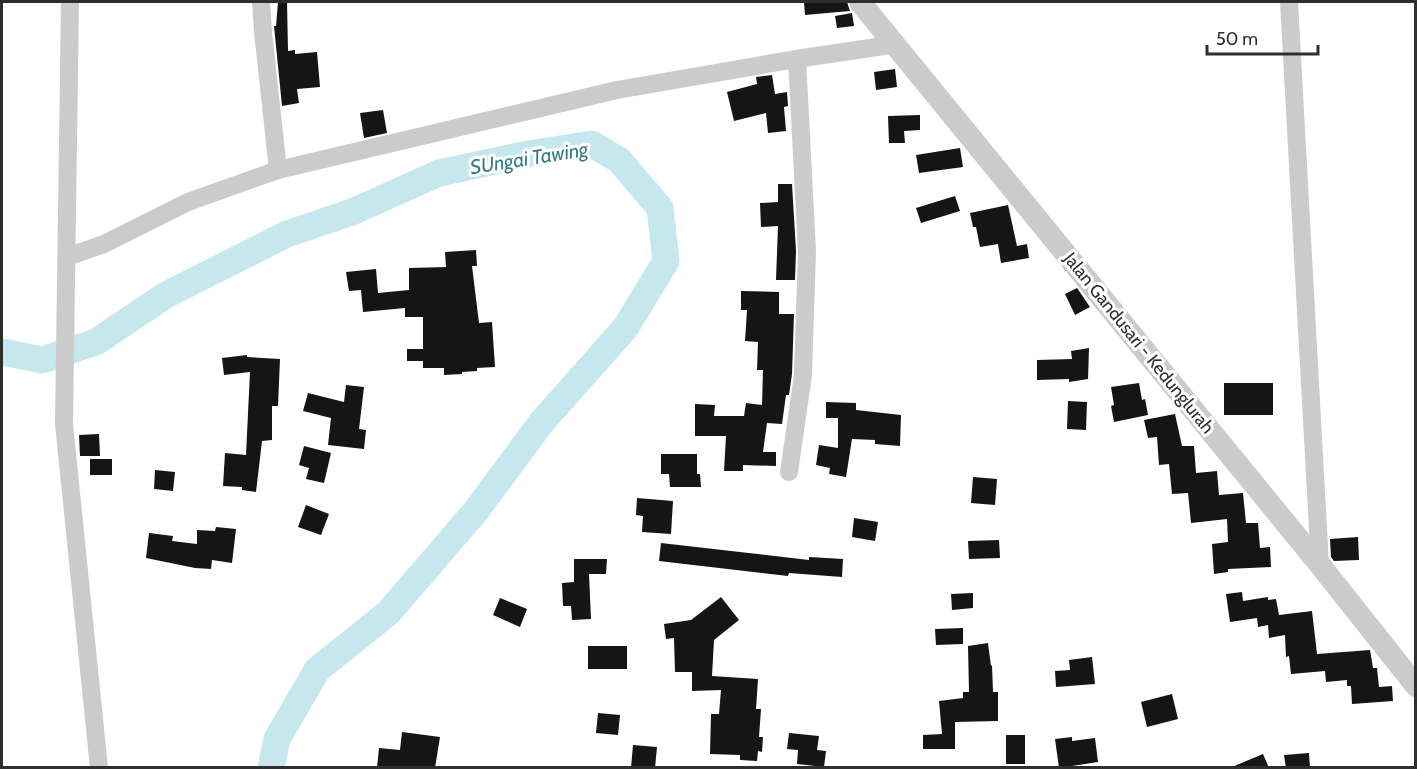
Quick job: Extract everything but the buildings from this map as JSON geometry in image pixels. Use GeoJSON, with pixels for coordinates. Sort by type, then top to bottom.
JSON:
{"type":"FeatureCollection","features":[{"type":"Feature","properties":{"kind":"street"},"geometry":{"type":"LineString","coordinates":[[70,2],[64,424],[99,768]]}},
{"type":"Feature","properties":{"kind":"street"},"geometry":{"type":"LineString","coordinates":[[261,2],[262,32],[278,170]]}},
{"type":"Feature","properties":{"kind":"street","name":"Jalan Gandusari - Kedunglurah"},"geometry":{"type":"LineString","coordinates":[[860,2],[897,44],[1416,686]]}},
{"type":"Feature","properties":{"kind":"street"},"geometry":{"type":"LineString","coordinates":[[1289,2],[1320,565]]}},
{"type":"Feature","properties":{"kind":"street"},"geometry":{"type":"LineString","coordinates":[[67,257],[104,244],[188,202],[278,170],[617,90],[897,44]]}},
{"type":"Feature","properties":{"kind":"street"},"geometry":{"type":"LineString","coordinates":[[789,472],[803,375],[807,251],[797,59]]}},
{"type":"Feature","properties":{"kind":"waterway","name":"SUngai Tawing"},"geometry":{"type":"LineString","coordinates":[[2,352],[42,360],[96,342],[166,295],[287,234],[352,212],[439,173],[528,154],[592,144],[619,160],[660,208],[666,261],[626,327],[541,423],[475,512],[388,613],[317,670],[277,739],[271,768]]}}]}
